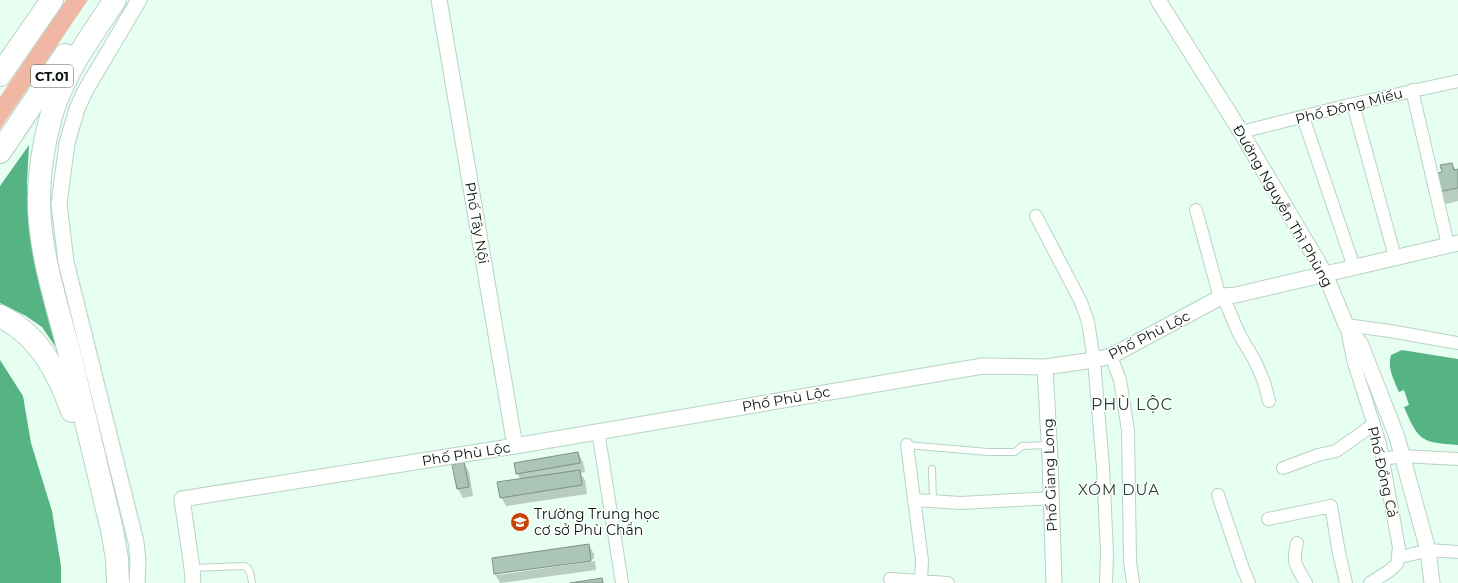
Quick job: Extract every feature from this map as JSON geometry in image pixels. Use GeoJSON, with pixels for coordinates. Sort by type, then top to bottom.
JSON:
{"type":"FeatureCollection","features":[{"type":"Feature","properties":{"kind":"highway","name":"CT.01"},"geometry":{"type":"LineString","coordinates":[[0,75],[52,0]]}},
{"type":"Feature","properties":{"kind":"highway","name":"CT.01"},"geometry":{"type":"LineString","coordinates":[[0,152],[104,0]]}},
{"type":"Feature","properties":{"kind":"highway"},"geometry":{"type":"LineString","coordinates":[[114,0],[82,49],[66,79],[57,101],[47,137],[39,179],[39,200],[41,226],[48,265],[112,530],[117,559],[118,583]]}},
{"type":"Feature","properties":{"kind":"highway"},"geometry":{"type":"LineString","coordinates":[[0,70],[34,25]]}},
{"type":"Feature","properties":{"kind":"highway"},"geometry":{"type":"LineString","coordinates":[[0,316],[14,323],[26,332],[41,348],[54,368],[69,404],[75,420],[93,493],[106,573],[105,583]]}},
{"type":"Feature","properties":{"kind":"street"},"geometry":{"type":"LineString","coordinates":[[137,583],[138,560],[136,542],[66,262],[59,204],[67,143],[77,110],[85,91],[139,0]]}},
{"type":"Feature","properties":{"kind":"street","name":"Phố Tây Nội"},"geometry":{"type":"LineString","coordinates":[[439,0],[516,446]]}},
{"type":"Feature","properties":{"kind":"street","name":"Đường Nguyễn Thì Phùng"},"geometry":{"type":"LineString","coordinates":[[1158,0],[1241,132],[1325,274],[1346,326],[1361,345],[1390,419],[1402,456],[1428,550],[1432,583]]}},
{"type":"Feature","properties":{"kind":"street","name":"Phố Đông Miếu"},"geometry":{"type":"LineString","coordinates":[[1241,132],[1412,90],[1458,81]]}},
{"type":"Feature","properties":{"kind":"street"},"geometry":{"type":"LineString","coordinates":[[1412,90],[1453,244]]}},
{"type":"Feature","properties":{"kind":"street"},"geometry":{"type":"LineString","coordinates":[[1353,104],[1395,257]]}},
{"type":"Feature","properties":{"kind":"street"},"geometry":{"type":"LineString","coordinates":[[1302,117],[1354,267]]}},
{"type":"Feature","properties":{"kind":"street"},"geometry":{"type":"LineString","coordinates":[[1196,210],[1221,297],[1239,334],[1255,361],[1264,382],[1269,401]]}},
{"type":"Feature","properties":{"kind":"street"},"geometry":{"type":"LineString","coordinates":[[1036,216],[1081,302],[1088,322],[1094,360],[1103,467],[1107,552],[1106,583]]}},
{"type":"Feature","properties":{"kind":"street","name":"Phố Phù Lộc"},"geometry":{"type":"LineString","coordinates":[[192,576],[182,499],[516,446],[983,366],[1045,367],[1094,360],[1111,356],[1221,297],[1236,295],[1453,244]]}},
{"type":"Feature","properties":{"kind":"street"},"geometry":{"type":"LineString","coordinates":[[1346,326],[1390,330],[1458,343]]}},
{"type":"Feature","properties":{"kind":"street","name":"Phố Đồng Cả"},"geometry":{"type":"LineString","coordinates":[[1346,326],[1354,363],[1380,444],[1399,548],[1398,558]]}},
{"type":"Feature","properties":{"kind":"street"},"geometry":{"type":"LineString","coordinates":[[1111,356],[1120,380],[1128,430],[1130,561],[1133,583]]}},
{"type":"Feature","properties":{"kind":"street","name":"Phố Giang Long"},"geometry":{"type":"LineString","coordinates":[[1045,367],[1052,498],[1054,583]]}},
{"type":"Feature","properties":{"kind":"street"},"geometry":{"type":"LineString","coordinates":[[1283,468],[1318,454],[1336,451],[1373,425]]}},
{"type":"Feature","properties":{"kind":"street"},"geometry":{"type":"LineString","coordinates":[[598,432],[622,583]]}},
{"type":"Feature","properties":{"kind":"street"},"geometry":{"type":"LineString","coordinates":[[907,445],[922,560],[921,581]]}},
{"type":"Feature","properties":{"kind":"street"},"geometry":{"type":"LineString","coordinates":[[1383,459],[1402,456],[1458,458]]}},
{"type":"Feature","properties":{"kind":"street"},"geometry":{"type":"LineString","coordinates":[[1218,495],[1249,583]]}},
{"type":"Feature","properties":{"kind":"street"},"geometry":{"type":"LineString","coordinates":[[914,500],[961,503],[1052,498]]}},
{"type":"Feature","properties":{"kind":"street"},"geometry":{"type":"LineString","coordinates":[[1268,519],[1331,506],[1346,583]]}},
{"type":"Feature","properties":{"kind":"street"},"geometry":{"type":"LineString","coordinates":[[1297,543],[1294,556],[1295,564],[1306,583]]}},
{"type":"Feature","properties":{"kind":"street"},"geometry":{"type":"LineString","coordinates":[[1370,583],[1389,572],[1397,564],[1398,558],[1428,550],[1458,552]]}},
{"type":"Feature","properties":{"kind":"street"},"geometry":{"type":"LineString","coordinates":[[890,579],[948,583]]}},
{"type":"Feature","properties":{"kind":"lane"},"geometry":{"type":"LineString","coordinates":[[907,445],[988,452],[1015,452],[1022,446],[1049,445]]}},
{"type":"Feature","properties":{"kind":"lane"},"geometry":{"type":"LineString","coordinates":[[932,469],[934,501]]}},
{"type":"Feature","properties":{"kind":"lane"},"geometry":{"type":"LineString","coordinates":[[192,576],[244,566],[248,567],[252,583]]}},
{"type":"Feature","properties":{"kind":"shaded area"},"geometry":{"type":"Polygon","coordinates":[[[66,0],[88,0],[0,129],[0,97],[66,0]]]}},
{"type":"Feature","properties":{"kind":"shaded area"},"geometry":{"type":"Polygon","coordinates":[[[29,145],[27,183],[31,225],[57,349],[42,327],[26,316],[0,303],[0,186],[29,145]]]}},
{"type":"Feature","properties":{"kind":"shaded area"},"geometry":{"type":"Polygon","coordinates":[[[1402,350],[1458,359],[1458,445],[1436,443],[1423,438],[1418,434],[1409,419],[1404,407],[1409,405],[1404,390],[1399,392],[1390,369],[1391,355],[1402,350]]]}},
{"type":"Feature","properties":{"kind":"shaded area"},"geometry":{"type":"Polygon","coordinates":[[[0,360],[23,396],[31,443],[52,511],[61,566],[61,583],[0,583],[0,360]]]}},
{"type":"Feature","properties":{"kind":"building"},"geometry":{"type":"Polygon","coordinates":[[[1452,163],[1454,170],[1458,169],[1458,188],[1438,192],[1434,174],[1442,172],[1440,165],[1452,163]]]}},
{"type":"Feature","properties":{"kind":"building"},"geometry":{"type":"Polygon","coordinates":[[[578,452],[580,463],[516,474],[514,463],[578,452]]]}},
{"type":"Feature","properties":{"kind":"building"},"geometry":{"type":"Polygon","coordinates":[[[464,462],[469,487],[457,489],[452,465],[464,462]]]}},
{"type":"Feature","properties":{"kind":"building"},"geometry":{"type":"Polygon","coordinates":[[[580,470],[582,485],[500,498],[497,482],[580,470]]]}},
{"type":"Feature","properties":{"kind":"building"},"geometry":{"type":"Polygon","coordinates":[[[589,544],[591,561],[494,574],[492,558],[589,544]]]}},
{"type":"Feature","properties":{"kind":"building"},"geometry":{"type":"Polygon","coordinates":[[[602,578],[603,583],[570,583],[602,578]]]}},
{"type":"Feature","properties":{"kind":"place","name":"Trường Trung học cơ sở Phù Chẩn"},"geometry":{"type":"Point","coordinates":[520,522]}},
{"type":"Feature","properties":{"kind":"district","name":"PHÙ LỘC"},"geometry":{"type":"Point","coordinates":[1132,404]}},
{"type":"Feature","properties":{"kind":"district","name":"XÓM DƯA"},"geometry":{"type":"Point","coordinates":[1119,489]}}]}
